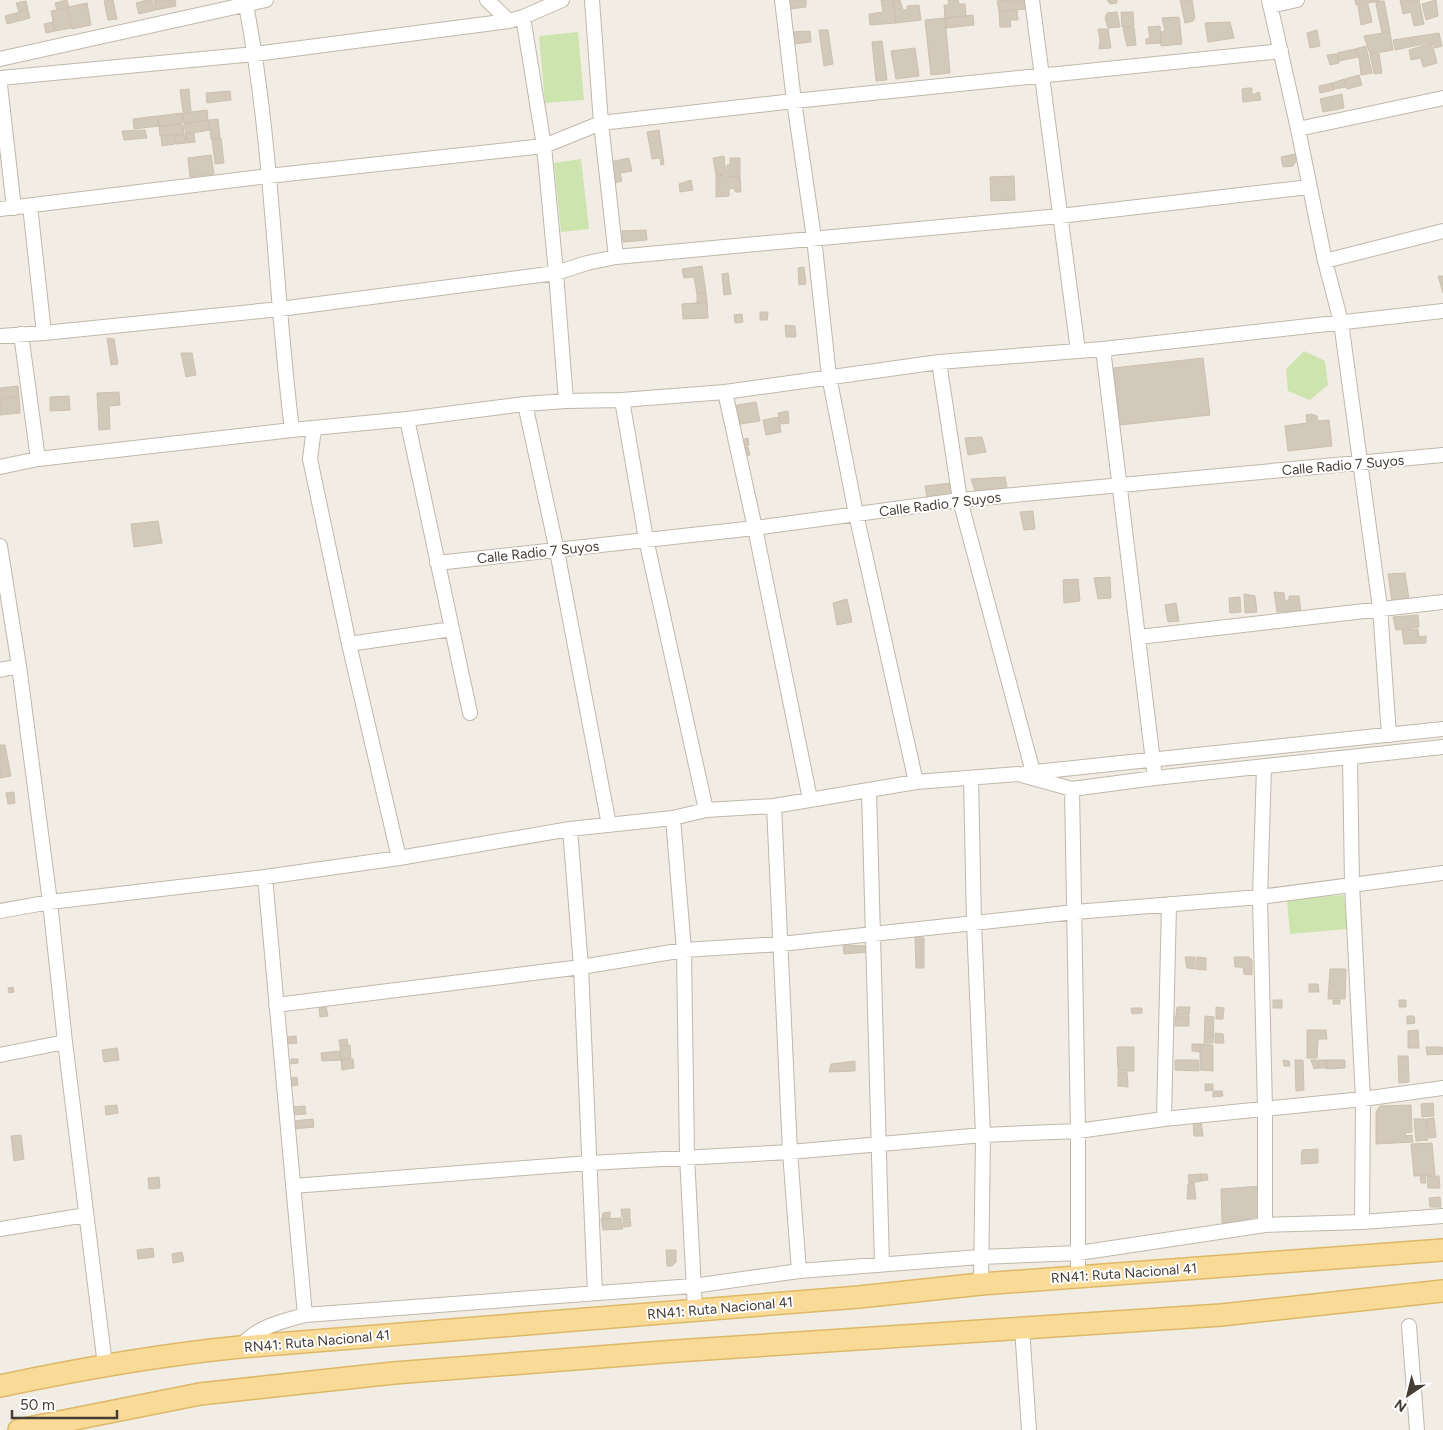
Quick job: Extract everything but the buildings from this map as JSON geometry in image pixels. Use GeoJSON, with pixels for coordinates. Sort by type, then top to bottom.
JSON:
{"type":"FeatureCollection","features":[{"type":"Feature","properties":{"kind":"main road","name":"RN41: Ruta Nacional 41"},"geometry":{"type":"LineString","coordinates":[[0,1386],[104,1365],[178,1353],[240,1347],[859,1297],[1078,1276],[1443,1250]]}},
{"type":"Feature","properties":{"kind":"main road"},"geometry":{"type":"LineString","coordinates":[[19,1430],[200,1394],[394,1373],[686,1350],[1221,1314],[1443,1291]]}},
{"type":"Feature","properties":{"kind":"street"},"geometry":{"type":"LineString","coordinates":[[0,59],[245,2],[266,0]]}},
{"type":"Feature","properties":{"kind":"street"},"geometry":{"type":"LineString","coordinates":[[487,0],[509,21]]}},
{"type":"Feature","properties":{"kind":"street"},"geometry":{"type":"LineString","coordinates":[[0,78],[255,54],[509,21],[562,0]]}},
{"type":"Feature","properties":{"kind":"street"},"geometry":{"type":"LineString","coordinates":[[592,0],[601,123],[616,257]]}},
{"type":"Feature","properties":{"kind":"street"},"geometry":{"type":"LineString","coordinates":[[782,0],[794,101],[814,238],[829,376],[856,514],[916,782]]}},
{"type":"Feature","properties":{"kind":"street"},"geometry":{"type":"LineString","coordinates":[[1032,0],[1078,351]]}},
{"type":"Feature","properties":{"kind":"street"},"geometry":{"type":"LineString","coordinates":[[1297,0],[1269,3],[1281,50],[1325,262],[1341,322],[1380,608],[1389,735]]}},
{"type":"Feature","properties":{"kind":"street"},"geometry":{"type":"LineString","coordinates":[[245,2],[255,54],[268,176],[284,372],[292,430]]}},
{"type":"Feature","properties":{"kind":"street"},"geometry":{"type":"LineString","coordinates":[[523,17],[544,146],[566,401]]}},
{"type":"Feature","properties":{"kind":"street"},"geometry":{"type":"LineString","coordinates":[[0,85],[7,208],[268,176],[544,146],[601,123],[1281,50]]}},
{"type":"Feature","properties":{"kind":"street"},"geometry":{"type":"LineString","coordinates":[[1298,129],[1443,98]]}},
{"type":"Feature","properties":{"kind":"street"},"geometry":{"type":"LineString","coordinates":[[0,336],[280,308],[556,273],[616,257],[1060,216],[1309,187]]}},
{"type":"Feature","properties":{"kind":"street"},"geometry":{"type":"LineString","coordinates":[[30,206],[44,333]]}},
{"type":"Feature","properties":{"kind":"street"},"geometry":{"type":"LineString","coordinates":[[1325,262],[1443,231]]}},
{"type":"Feature","properties":{"kind":"street"},"geometry":{"type":"LineString","coordinates":[[0,467],[38,460],[292,430],[407,420],[525,404],[622,400],[725,392],[939,362],[1103,349],[1443,310]]}},
{"type":"Feature","properties":{"kind":"street"},"geometry":{"type":"LineString","coordinates":[[21,334],[38,460]]}},
{"type":"Feature","properties":{"kind":"street"},"geometry":{"type":"LineString","coordinates":[[1103,349],[1155,778]]}},
{"type":"Feature","properties":{"kind":"street"},"geometry":{"type":"LineString","coordinates":[[939,362],[960,500],[1033,772]]}},
{"type":"Feature","properties":{"kind":"street"},"geometry":{"type":"LineString","coordinates":[[725,392],[755,528],[810,799]]}},
{"type":"Feature","properties":{"kind":"street"},"geometry":{"type":"LineString","coordinates":[[622,400],[646,539],[706,810]]}},
{"type":"Feature","properties":{"kind":"street"},"geometry":{"type":"LineString","coordinates":[[525,404],[557,551],[610,825]]}},
{"type":"Feature","properties":{"kind":"street"},"geometry":{"type":"LineString","coordinates":[[407,420],[470,713]]}},
{"type":"Feature","properties":{"kind":"street"},"geometry":{"type":"LineString","coordinates":[[314,428],[310,458],[349,644],[399,858]]}},
{"type":"Feature","properties":{"kind":"street","name":"Calle Radio 7 Suyos"},"geometry":{"type":"LineString","coordinates":[[437,563],[755,528],[960,500],[1443,455]]}},
{"type":"Feature","properties":{"kind":"street"},"geometry":{"type":"LineString","coordinates":[[0,546],[20,666],[50,902],[104,1365]]}},
{"type":"Feature","properties":{"kind":"street"},"geometry":{"type":"LineString","coordinates":[[1139,637],[1443,602]]}},
{"type":"Feature","properties":{"kind":"street"},"geometry":{"type":"LineString","coordinates":[[349,644],[452,629]]}},
{"type":"Feature","properties":{"kind":"street"},"geometry":{"type":"LineString","coordinates":[[0,670],[20,666]]}},
{"type":"Feature","properties":{"kind":"street"},"geometry":{"type":"LineString","coordinates":[[0,911],[50,902],[265,877],[399,858],[570,830],[674,818],[706,810],[774,806],[916,782],[1018,774],[1443,729]]}},
{"type":"Feature","properties":{"kind":"street"},"geometry":{"type":"LineString","coordinates":[[1414,732],[1416,750]]}},
{"type":"Feature","properties":{"kind":"street"},"geometry":{"type":"LineString","coordinates":[[1018,774],[1072,789],[1155,778],[1443,748]]}},
{"type":"Feature","properties":{"kind":"street"},"geometry":{"type":"LineString","coordinates":[[1350,758],[1352,884],[1363,1100],[1362,1222]]}},
{"type":"Feature","properties":{"kind":"street"},"geometry":{"type":"LineString","coordinates":[[1264,767],[1260,897],[1265,1109],[1265,1225]]}},
{"type":"Feature","properties":{"kind":"street"},"geometry":{"type":"LineString","coordinates":[[971,778],[974,923],[983,1135],[981,1284]]}},
{"type":"Feature","properties":{"kind":"street"},"geometry":{"type":"LineString","coordinates":[[1072,789],[1078,1131],[1078,1276]]}},
{"type":"Feature","properties":{"kind":"street"},"geometry":{"type":"LineString","coordinates":[[869,791],[882,1264]]}},
{"type":"Feature","properties":{"kind":"street"},"geometry":{"type":"LineString","coordinates":[[774,806],[790,1152],[799,1271]]}},
{"type":"Feature","properties":{"kind":"street"},"geometry":{"type":"LineString","coordinates":[[674,818],[684,950],[687,1156],[695,1310]]}},
{"type":"Feature","properties":{"kind":"street"},"geometry":{"type":"LineString","coordinates":[[570,830],[581,967],[595,1293]]}},
{"type":"Feature","properties":{"kind":"street"},"geometry":{"type":"LineString","coordinates":[[276,1005],[581,967],[684,950],[781,944],[1075,912],[1260,897],[1443,873]]}},
{"type":"Feature","properties":{"kind":"street"},"geometry":{"type":"LineString","coordinates":[[265,877],[305,1315]]}},
{"type":"Feature","properties":{"kind":"street"},"geometry":{"type":"LineString","coordinates":[[1164,1119],[1169,904]]}},
{"type":"Feature","properties":{"kind":"street"},"geometry":{"type":"LineString","coordinates":[[0,1055],[65,1042]]}},
{"type":"Feature","properties":{"kind":"street"},"geometry":{"type":"LineString","coordinates":[[293,1186],[687,1156],[790,1152],[983,1135],[1078,1131],[1164,1119],[1363,1100],[1443,1088]]}},
{"type":"Feature","properties":{"kind":"street"},"geometry":{"type":"LineString","coordinates":[[0,1229],[86,1214]]}},
{"type":"Feature","properties":{"kind":"street"},"geometry":{"type":"LineString","coordinates":[[240,1347],[250,1335],[276,1323],[305,1315],[693,1286],[799,1271],[882,1264],[1078,1253],[1265,1225],[1362,1222],[1443,1216]]}},
{"type":"Feature","properties":{"kind":"street"},"geometry":{"type":"LineString","coordinates":[[1409,1326],[1416,1430]]}},
{"type":"Feature","properties":{"kind":"street"},"geometry":{"type":"LineString","coordinates":[[1022,1328],[1029,1430]]}},
{"type":"Feature","properties":{"kind":"green space"},"geometry":{"type":"Polygon","coordinates":[[[578,32],[584,100],[545,103],[539,36],[578,32]]]}},
{"type":"Feature","properties":{"kind":"green space"},"geometry":{"type":"Polygon","coordinates":[[[581,159],[589,229],[561,232],[554,163],[581,159]]]}},
{"type":"Feature","properties":{"kind":"green space"},"geometry":{"type":"Polygon","coordinates":[[[1304,351],[1325,361],[1328,385],[1310,400],[1288,391],[1286,369],[1304,351]]]}},
{"type":"Feature","properties":{"kind":"green space"},"geometry":{"type":"Polygon","coordinates":[[[1344,895],[1347,929],[1290,934],[1287,900],[1344,895]]]}}]}
